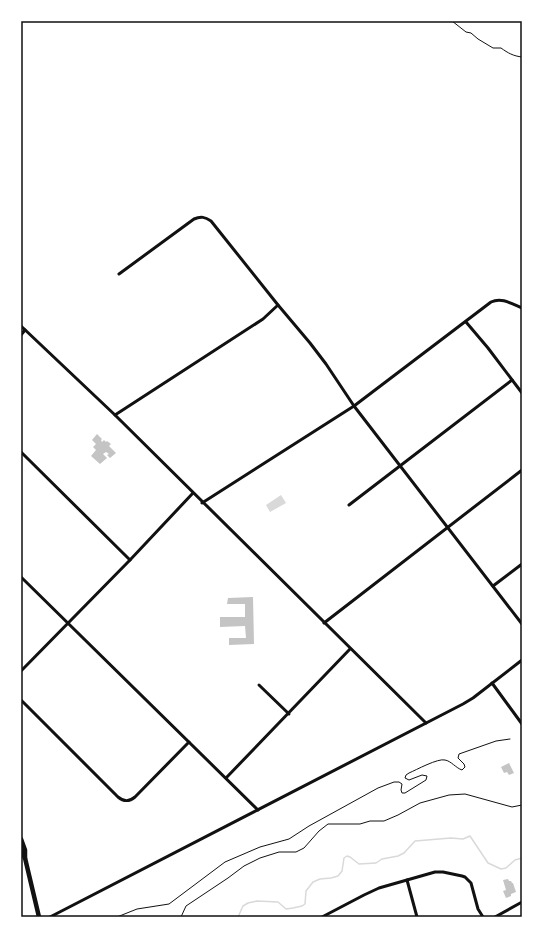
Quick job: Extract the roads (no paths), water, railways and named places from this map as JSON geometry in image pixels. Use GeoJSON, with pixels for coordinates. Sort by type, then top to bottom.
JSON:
{"type":"FeatureCollection","features":[{"type":"Feature","properties":{"kind":"highway"},"geometry":{"type":"LineString","coordinates":[[21,839],[39,917]]}},
{"type":"Feature","properties":{"kind":"highway"},"geometry":{"type":"LineString","coordinates":[[21,851],[25,858]]}},
{"type":"Feature","properties":{"kind":"street"},"geometry":{"type":"LineString","coordinates":[[119,274],[194,219],[203,217],[207,218],[214,224],[310,343],[354,406],[522,624]]}},
{"type":"Feature","properties":{"kind":"street"},"geometry":{"type":"LineString","coordinates":[[202,503],[354,406],[495,300],[503,300],[522,308]]}},
{"type":"Feature","properties":{"kind":"street"},"geometry":{"type":"LineString","coordinates":[[115,415],[263,319],[278,305]]}},
{"type":"Feature","properties":{"kind":"street"},"geometry":{"type":"LineString","coordinates":[[466,322],[522,392]]}},
{"type":"Feature","properties":{"kind":"street"},"geometry":{"type":"LineString","coordinates":[[21,326],[115,415],[202,503],[426,723]]}},
{"type":"Feature","properties":{"kind":"street"},"geometry":{"type":"LineString","coordinates":[[21,335],[25,330]]}},
{"type":"Feature","properties":{"kind":"street"},"geometry":{"type":"LineString","coordinates":[[349,505],[512,380]]}},
{"type":"Feature","properties":{"kind":"street"},"geometry":{"type":"LineString","coordinates":[[21,452],[130,560]]}},
{"type":"Feature","properties":{"kind":"street"},"geometry":{"type":"LineString","coordinates":[[324,623],[522,470]]}},
{"type":"Feature","properties":{"kind":"street"},"geometry":{"type":"LineString","coordinates":[[21,671],[193,494]]}},
{"type":"Feature","properties":{"kind":"street"},"geometry":{"type":"LineString","coordinates":[[493,586],[522,564]]}},
{"type":"Feature","properties":{"kind":"street"},"geometry":{"type":"LineString","coordinates":[[21,578],[258,810]]}},
{"type":"Feature","properties":{"kind":"street"},"geometry":{"type":"LineString","coordinates":[[226,778],[350,649]]}},
{"type":"Feature","properties":{"kind":"street"},"geometry":{"type":"LineString","coordinates":[[50,917],[463,704],[522,660]]}},
{"type":"Feature","properties":{"kind":"street"},"geometry":{"type":"LineString","coordinates":[[492,683],[522,724]]}},
{"type":"Feature","properties":{"kind":"street"},"geometry":{"type":"LineString","coordinates":[[259,684],[289,714]]}},
{"type":"Feature","properties":{"kind":"street"},"geometry":{"type":"LineString","coordinates":[[21,700],[118,798],[124,801],[129,801],[135,797],[189,742]]}},
{"type":"Feature","properties":{"kind":"street"},"geometry":{"type":"LineString","coordinates":[[322,917],[379,888],[435,872],[443,872],[458,874],[465,877],[471,883],[478,909],[483,917]]}},
{"type":"Feature","properties":{"kind":"street"},"geometry":{"type":"LineString","coordinates":[[407,880],[417,917]]}},
{"type":"Feature","properties":{"kind":"street"},"geometry":{"type":"LineString","coordinates":[[495,917],[522,902]]}},
{"type":"Feature","properties":{"kind":"waterway"},"geometry":{"type":"LineString","coordinates":[[238,917],[243,906],[257,901],[278,902],[286,909],[302,906],[305,904],[306,891],[313,882],[320,879],[338,876],[342,871],[344,858],[347,856],[359,864],[376,863],[382,859],[398,856],[404,853],[415,841],[451,838],[463,839],[470,836],[488,863],[501,869],[506,868],[515,860],[522,858]]}}]}
